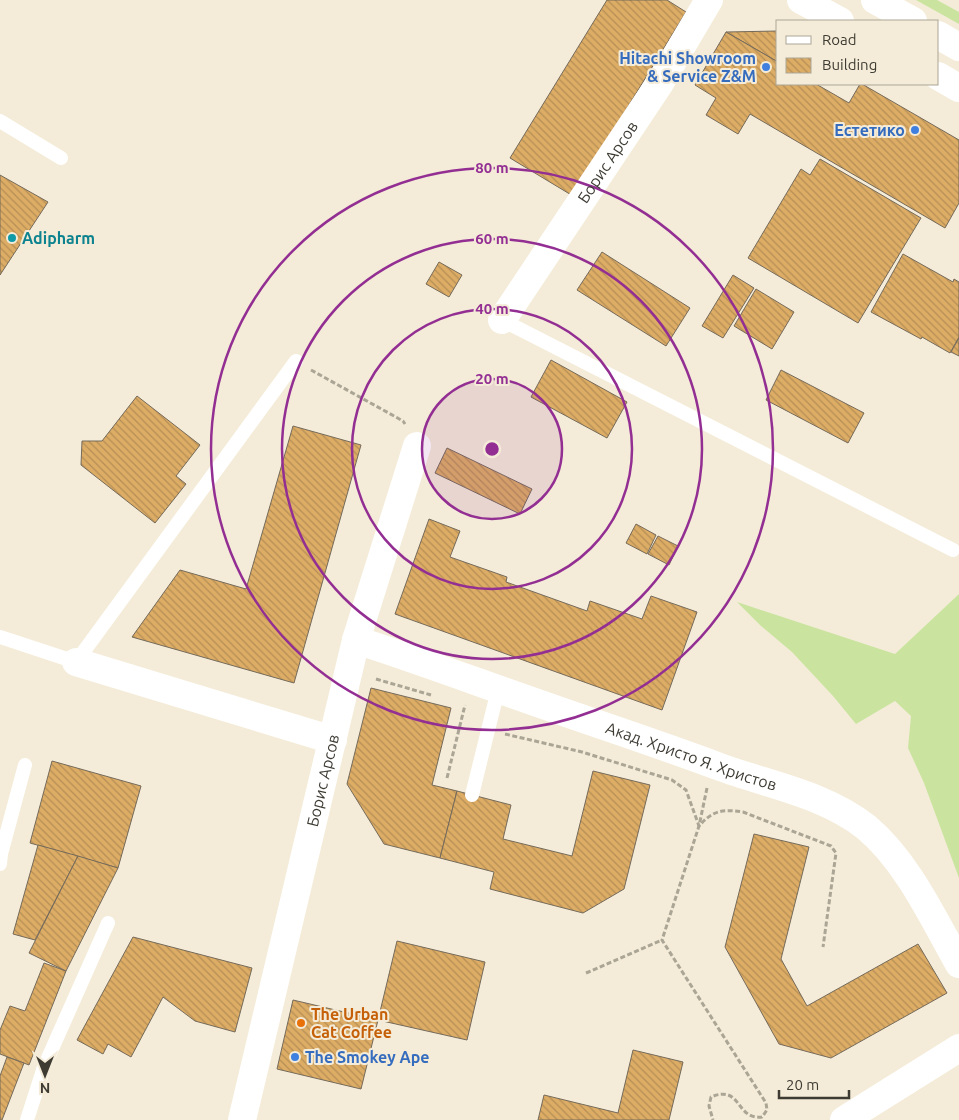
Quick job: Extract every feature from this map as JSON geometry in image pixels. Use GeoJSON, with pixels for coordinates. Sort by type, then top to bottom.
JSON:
{"type":"FeatureCollection","features":[{"type":"Feature","properties":{"kind":"main road","name":"Борис Арсов"},"geometry":{"type":"LineString","coordinates":[[502,320],[660,83],[708,0]]}},
{"type":"Feature","properties":{"kind":"main road"},"geometry":{"type":"LineString","coordinates":[[802,0],[838,20]]}},
{"type":"Feature","properties":{"kind":"main road"},"geometry":{"type":"LineString","coordinates":[[876,0],[911,20]]}},
{"type":"Feature","properties":{"kind":"main road"},"geometry":{"type":"LineString","coordinates":[[939,36],[959,47]]}},
{"type":"Feature","properties":{"kind":"main road"},"geometry":{"type":"LineString","coordinates":[[939,77],[959,88]]}},
{"type":"Feature","properties":{"kind":"main road","name":"Борис Арсов"},"geometry":{"type":"LineString","coordinates":[[242,1120],[356,640],[417,446]]}},
{"type":"Feature","properties":{"kind":"main road","name":"Акад. Христо Я. Христов"},"geometry":{"type":"LineString","coordinates":[[356,640],[434,665],[500,690],[806,796],[838,809],[866,828],[896,859],[912,880],[959,964]]}},
{"type":"Feature","properties":{"kind":"main road"},"geometry":{"type":"LineString","coordinates":[[76,662],[333,740]]}},
{"type":"Feature","properties":{"kind":"main road"},"geometry":{"type":"LineString","coordinates":[[844,1120],[959,1048]]}},
{"type":"Feature","properties":{"kind":"lane"},"geometry":{"type":"LineString","coordinates":[[0,121],[60,158]]}},
{"type":"Feature","properties":{"kind":"lane"},"geometry":{"type":"LineString","coordinates":[[502,320],[953,550]]}},
{"type":"Feature","properties":{"kind":"lane"},"geometry":{"type":"LineString","coordinates":[[0,637],[76,662],[296,361]]}},
{"type":"Feature","properties":{"kind":"lane"},"geometry":{"type":"LineString","coordinates":[[472,795],[500,690]]}},
{"type":"Feature","properties":{"kind":"lane"},"geometry":{"type":"LineString","coordinates":[[0,857],[25,765]]}},
{"type":"Feature","properties":{"kind":"lane"},"geometry":{"type":"LineString","coordinates":[[27,1120],[44,1067],[108,923]]}},
{"type":"Feature","properties":{"kind":"path"},"geometry":{"type":"LineString","coordinates":[[296,361],[403,421],[417,446]]}},
{"type":"Feature","properties":{"kind":"path"},"geometry":{"type":"LineString","coordinates":[[376,679],[432,695]]}},
{"type":"Feature","properties":{"kind":"path"},"geometry":{"type":"LineString","coordinates":[[447,778],[465,704],[457,702]]}},
{"type":"Feature","properties":{"kind":"path"},"geometry":{"type":"LineString","coordinates":[[503,733],[582,752],[672,780],[686,790],[699,826]]}},
{"type":"Feature","properties":{"kind":"path"},"geometry":{"type":"LineString","coordinates":[[586,973],[662,940],[699,826],[714,764]]}},
{"type":"Feature","properties":{"kind":"path"},"geometry":{"type":"LineString","coordinates":[[699,826],[707,817],[719,811],[737,811],[831,846],[836,853],[823,947]]}},
{"type":"Feature","properties":{"kind":"path"},"geometry":{"type":"LineString","coordinates":[[662,940],[766,1102],[767,1110],[762,1117],[755,1119],[747,1116],[736,1101],[720,1093],[711,1097],[709,1106],[713,1120]]}},
{"type":"Feature","properties":{"kind":"green space"},"geometry":{"type":"Polygon","coordinates":[[[916,0],[937,0],[959,12],[959,24],[916,0]]]}},
{"type":"Feature","properties":{"kind":"green space"},"geometry":{"type":"Polygon","coordinates":[[[959,594],[959,878],[924,783],[908,748],[911,716],[895,701],[856,724],[792,652],[761,626],[737,602],[895,654],[959,594]]]}},
{"type":"Feature","properties":{"kind":"building"},"geometry":{"type":"Polygon","coordinates":[[[607,0],[667,0],[686,12],[573,196],[510,158],[607,0]]]}},
{"type":"Feature","properties":{"kind":"building"},"geometry":{"type":"Polygon","coordinates":[[[776,31],[776,61],[726,32],[776,31]]]}},
{"type":"Feature","properties":{"kind":"building"},"geometry":{"type":"Polygon","coordinates":[[[726,32],[776,61],[776,85],[818,85],[849,103],[859,85],[864,85],[959,140],[959,203],[945,228],[750,114],[738,134],[706,115],[716,98],[695,85],[726,32]]]}},
{"type":"Feature","properties":{"kind":"building"},"geometry":{"type":"Polygon","coordinates":[[[820,159],[921,218],[858,323],[748,258],[801,169],[810,175],[820,159]]]}},
{"type":"Feature","properties":{"kind":"building","name":"Adipharm"},"geometry":{"type":"Polygon","coordinates":[[[0,175],[48,202],[0,275],[0,175]]]}},
{"type":"Feature","properties":{"kind":"building"},"geometry":{"type":"Polygon","coordinates":[[[602,252],[690,308],[666,346],[577,290],[602,252]]]}},
{"type":"Feature","properties":{"kind":"building"},"geometry":{"type":"Polygon","coordinates":[[[903,254],[953,282],[954,279],[959,282],[959,337],[950,353],[871,312],[903,254]]]}},
{"type":"Feature","properties":{"kind":"building"},"geometry":{"type":"Polygon","coordinates":[[[439,262],[462,275],[449,297],[426,284],[439,262]]]}},
{"type":"Feature","properties":{"kind":"building"},"geometry":{"type":"Polygon","coordinates":[[[733,275],[754,288],[723,338],[702,326],[733,275]]]}},
{"type":"Feature","properties":{"kind":"building"},"geometry":{"type":"Polygon","coordinates":[[[756,289],[794,312],[772,349],[734,326],[756,289]]]}},
{"type":"Feature","properties":{"kind":"building"},"geometry":{"type":"Polygon","coordinates":[[[959,338],[959,356],[951,352],[959,338]]]}},
{"type":"Feature","properties":{"kind":"building"},"geometry":{"type":"Polygon","coordinates":[[[551,360],[627,402],[607,438],[531,397],[551,360]]]}},
{"type":"Feature","properties":{"kind":"building"},"geometry":{"type":"Polygon","coordinates":[[[781,370],[864,413],[848,443],[766,400],[781,370]]]}},
{"type":"Feature","properties":{"kind":"building"},"geometry":{"type":"Polygon","coordinates":[[[137,396],[200,445],[176,476],[186,484],[155,523],[81,465],[82,441],[102,441],[137,396]]]}},
{"type":"Feature","properties":{"kind":"building"},"geometry":{"type":"Polygon","coordinates":[[[293,426],[361,445],[294,683],[132,637],[180,570],[246,589],[293,426]]]}},
{"type":"Feature","properties":{"kind":"building"},"geometry":{"type":"Polygon","coordinates":[[[447,448],[532,489],[520,514],[435,473],[447,448]]]}},
{"type":"Feature","properties":{"kind":"building"},"geometry":{"type":"Polygon","coordinates":[[[429,519],[460,531],[450,557],[507,577],[506,582],[587,611],[590,601],[642,619],[651,596],[697,612],[662,710],[395,614],[429,519]]]}},
{"type":"Feature","properties":{"kind":"building"},"geometry":{"type":"Polygon","coordinates":[[[636,524],[656,535],[647,554],[626,543],[636,524]]]}},
{"type":"Feature","properties":{"kind":"building"},"geometry":{"type":"Polygon","coordinates":[[[658,536],[678,546],[669,565],[648,554],[658,536]]]}},
{"type":"Feature","properties":{"kind":"building"},"geometry":{"type":"Polygon","coordinates":[[[371,688],[451,708],[432,785],[457,791],[440,858],[384,844],[347,784],[371,688]]]}},
{"type":"Feature","properties":{"kind":"building"},"geometry":{"type":"Polygon","coordinates":[[[52,761],[141,786],[118,868],[30,843],[52,761]]]}},
{"type":"Feature","properties":{"kind":"building"},"geometry":{"type":"Polygon","coordinates":[[[593,771],[650,785],[624,889],[583,913],[490,889],[494,872],[440,858],[457,791],[511,805],[503,839],[572,856],[593,771]]]}},
{"type":"Feature","properties":{"kind":"building"},"geometry":{"type":"Polygon","coordinates":[[[754,834],[809,847],[781,959],[807,1006],[918,944],[947,993],[831,1058],[779,1044],[725,947],[754,834]]]}},
{"type":"Feature","properties":{"kind":"building"},"geometry":{"type":"Polygon","coordinates":[[[38,845],[78,856],[35,940],[13,934],[38,845]]]}},
{"type":"Feature","properties":{"kind":"building"},"geometry":{"type":"Polygon","coordinates":[[[78,856],[118,868],[66,971],[29,953],[78,856]]]}},
{"type":"Feature","properties":{"kind":"building"},"geometry":{"type":"Polygon","coordinates":[[[133,937],[252,968],[235,1032],[195,1021],[163,997],[131,1057],[108,1044],[103,1054],[77,1040],[133,937]]]}},
{"type":"Feature","properties":{"kind":"building"},"geometry":{"type":"Polygon","coordinates":[[[397,941],[485,962],[467,1040],[378,1020],[397,941]]]}},
{"type":"Feature","properties":{"kind":"building"},"geometry":{"type":"Polygon","coordinates":[[[44,963],[66,971],[29,1065],[0,1054],[0,1030],[10,1006],[25,1011],[44,963]]]}},
{"type":"Feature","properties":{"kind":"building"},"geometry":{"type":"Polygon","coordinates":[[[293,1000],[378,1020],[361,1089],[277,1069],[293,1000]]]}},
{"type":"Feature","properties":{"kind":"building"},"geometry":{"type":"Polygon","coordinates":[[[633,1050],[683,1062],[669,1120],[538,1120],[544,1095],[618,1113],[633,1050]]]}},
{"type":"Feature","properties":{"kind":"building"},"geometry":{"type":"Polygon","coordinates":[[[7,1057],[24,1063],[2,1120],[0,1120],[0,1076],[7,1057]]]}},
{"type":"Feature","properties":{"kind":"place","name":"Hitachi Showroom & Service Z&M"},"geometry":{"type":"Point","coordinates":[766,67]}},
{"type":"Feature","properties":{"kind":"place","name":"Естетико"},"geometry":{"type":"Point","coordinates":[915,130]}},
{"type":"Feature","properties":{"kind":"place","name":"Adipharm"},"geometry":{"type":"Point","coordinates":[12,238]}},
{"type":"Feature","properties":{"kind":"place","name":"The Urban Cat Coffee"},"geometry":{"type":"Point","coordinates":[301,1023]}},
{"type":"Feature","properties":{"kind":"place","name":"The Smokey Ape"},"geometry":{"type":"Point","coordinates":[295,1057]}}]}
